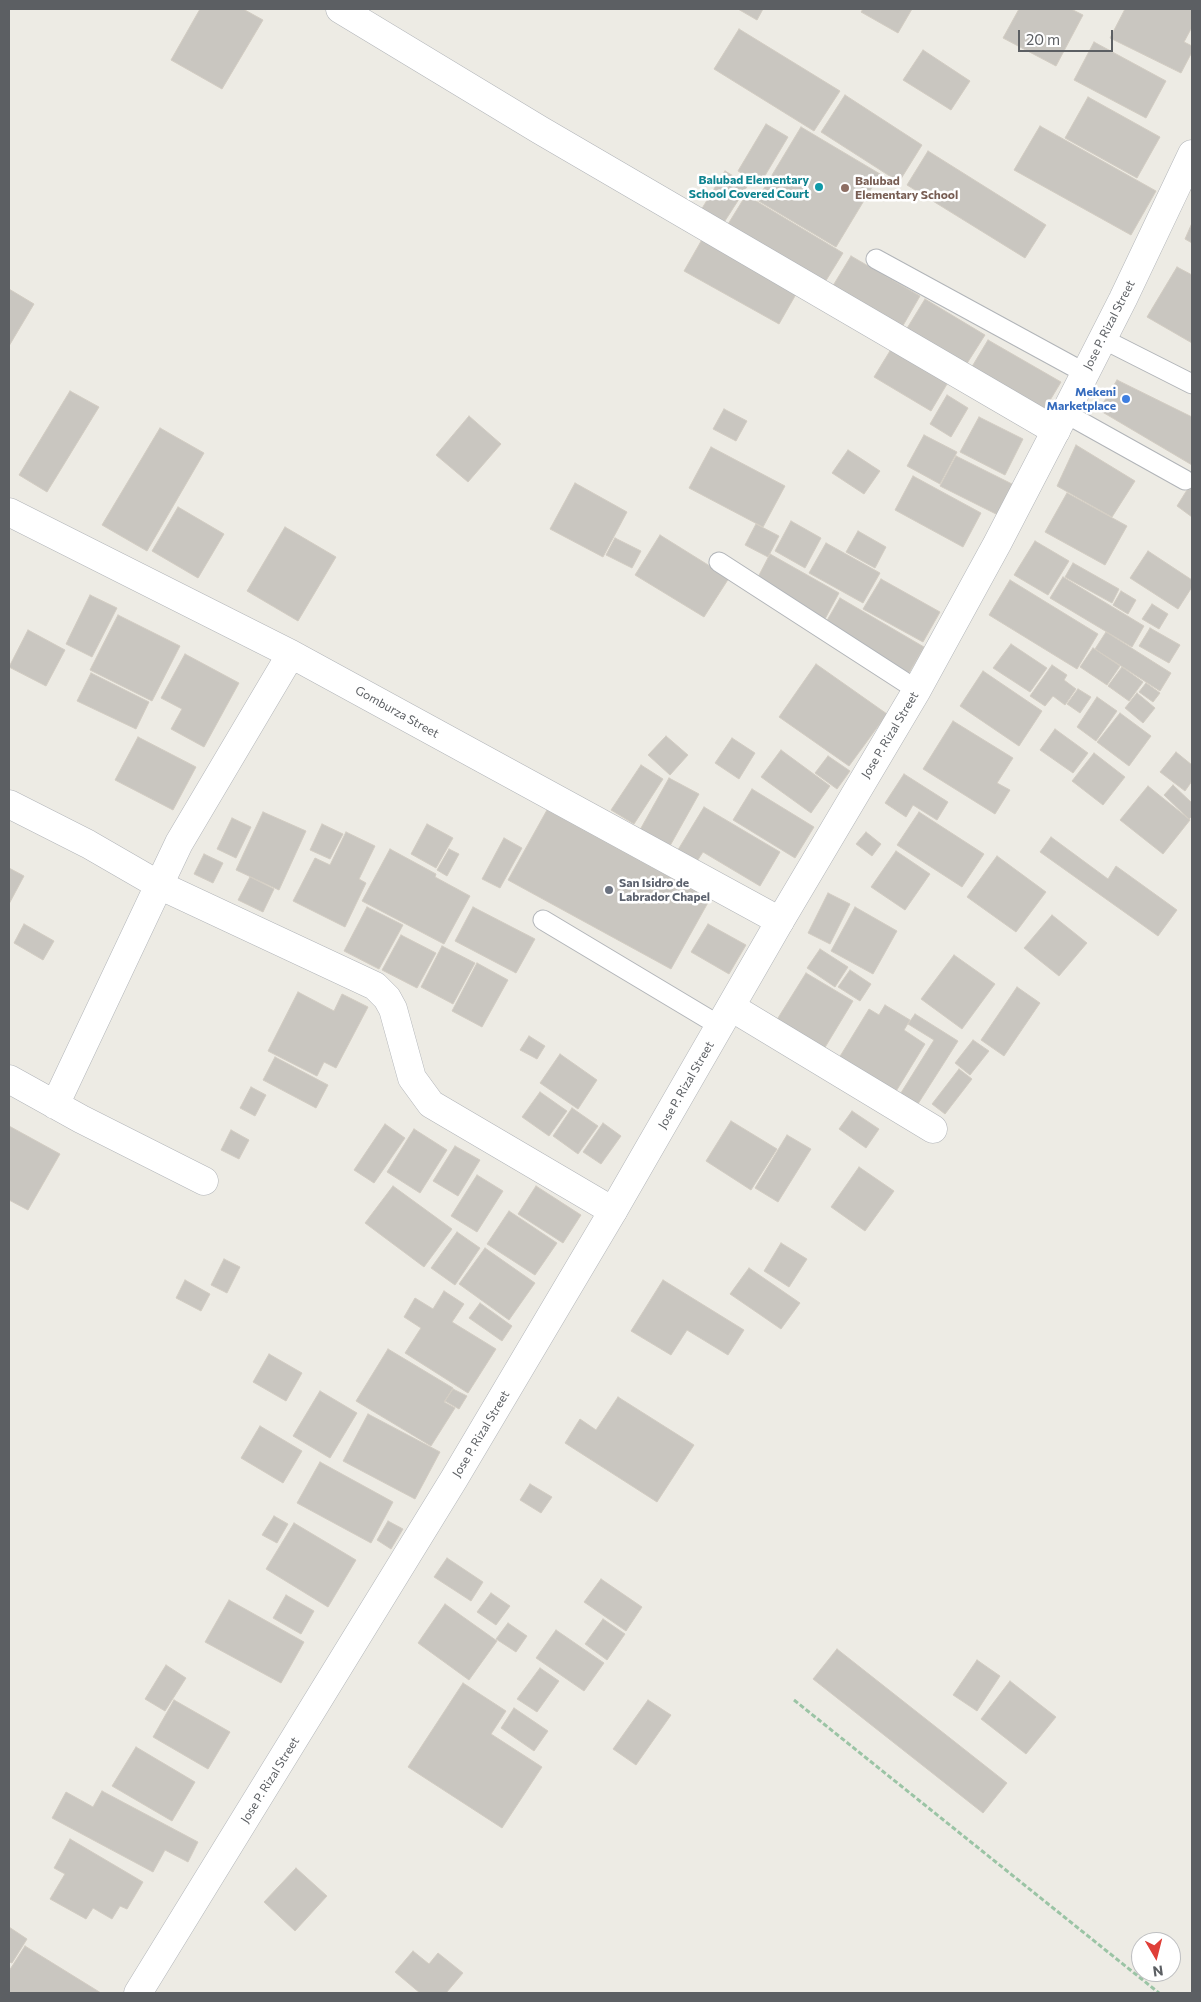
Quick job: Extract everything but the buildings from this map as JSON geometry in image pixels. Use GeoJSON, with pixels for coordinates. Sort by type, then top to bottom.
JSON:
{"type":"FeatureCollection","features":[{"type":"Feature","properties":{"kind":"street"},"geometry":{"type":"LineString","coordinates":[[340,9],[548,135],[1061,422]]}},
{"type":"Feature","properties":{"kind":"street","name":"Jose P. Rizal Street"},"geometry":{"type":"LineString","coordinates":[[138,1993],[454,1479],[917,690],[1061,422],[1192,154]]}},
{"type":"Feature","properties":{"kind":"street","name":"Gomburza Street"},"geometry":{"type":"LineString","coordinates":[[9,512],[291,654],[780,921]]}},
{"type":"Feature","properties":{"kind":"street"},"geometry":{"type":"LineString","coordinates":[[55,1105],[179,844],[291,654]]}},
{"type":"Feature","properties":{"kind":"street"},"geometry":{"type":"LineString","coordinates":[[9,804],[88,844],[159,885],[375,986],[393,1009],[412,1078],[432,1104],[613,1211]]}},
{"type":"Feature","properties":{"kind":"street"},"geometry":{"type":"LineString","coordinates":[[726,1016],[933,1129]]}},
{"type":"Feature","properties":{"kind":"street"},"geometry":{"type":"LineString","coordinates":[[9,1079],[55,1105],[204,1181]]}},
{"type":"Feature","properties":{"kind":"lane"},"geometry":{"type":"LineString","coordinates":[[876,259],[1086,373]]}},
{"type":"Feature","properties":{"kind":"lane"},"geometry":{"type":"LineString","coordinates":[[1103,339],[1192,384]]}},
{"type":"Feature","properties":{"kind":"lane"},"geometry":{"type":"LineString","coordinates":[[1061,422],[1087,427],[1185,480]]}},
{"type":"Feature","properties":{"kind":"lane"},"geometry":{"type":"LineString","coordinates":[[719,562],[917,690]]}},
{"type":"Feature","properties":{"kind":"lane"},"geometry":{"type":"LineString","coordinates":[[543,920],[726,1016]]}},
{"type":"Feature","properties":{"kind":"path"},"geometry":{"type":"LineString","coordinates":[[794,1700],[1159,1993]]}},
{"type":"Feature","properties":{"kind":"place","name":"Balubad Elementary School Covered Court"},"geometry":{"type":"Point","coordinates":[819,187]}},
{"type":"Feature","properties":{"kind":"place","name":"Balubad Elementary School"},"geometry":{"type":"Point","coordinates":[845,188]}},
{"type":"Feature","properties":{"kind":"place","name":"Mekeni Marketplace"},"geometry":{"type":"Point","coordinates":[1126,399]}},
{"type":"Feature","properties":{"kind":"place","name":"San Isidro de Labrador Chapel"},"geometry":{"type":"Point","coordinates":[609,890]}}]}
